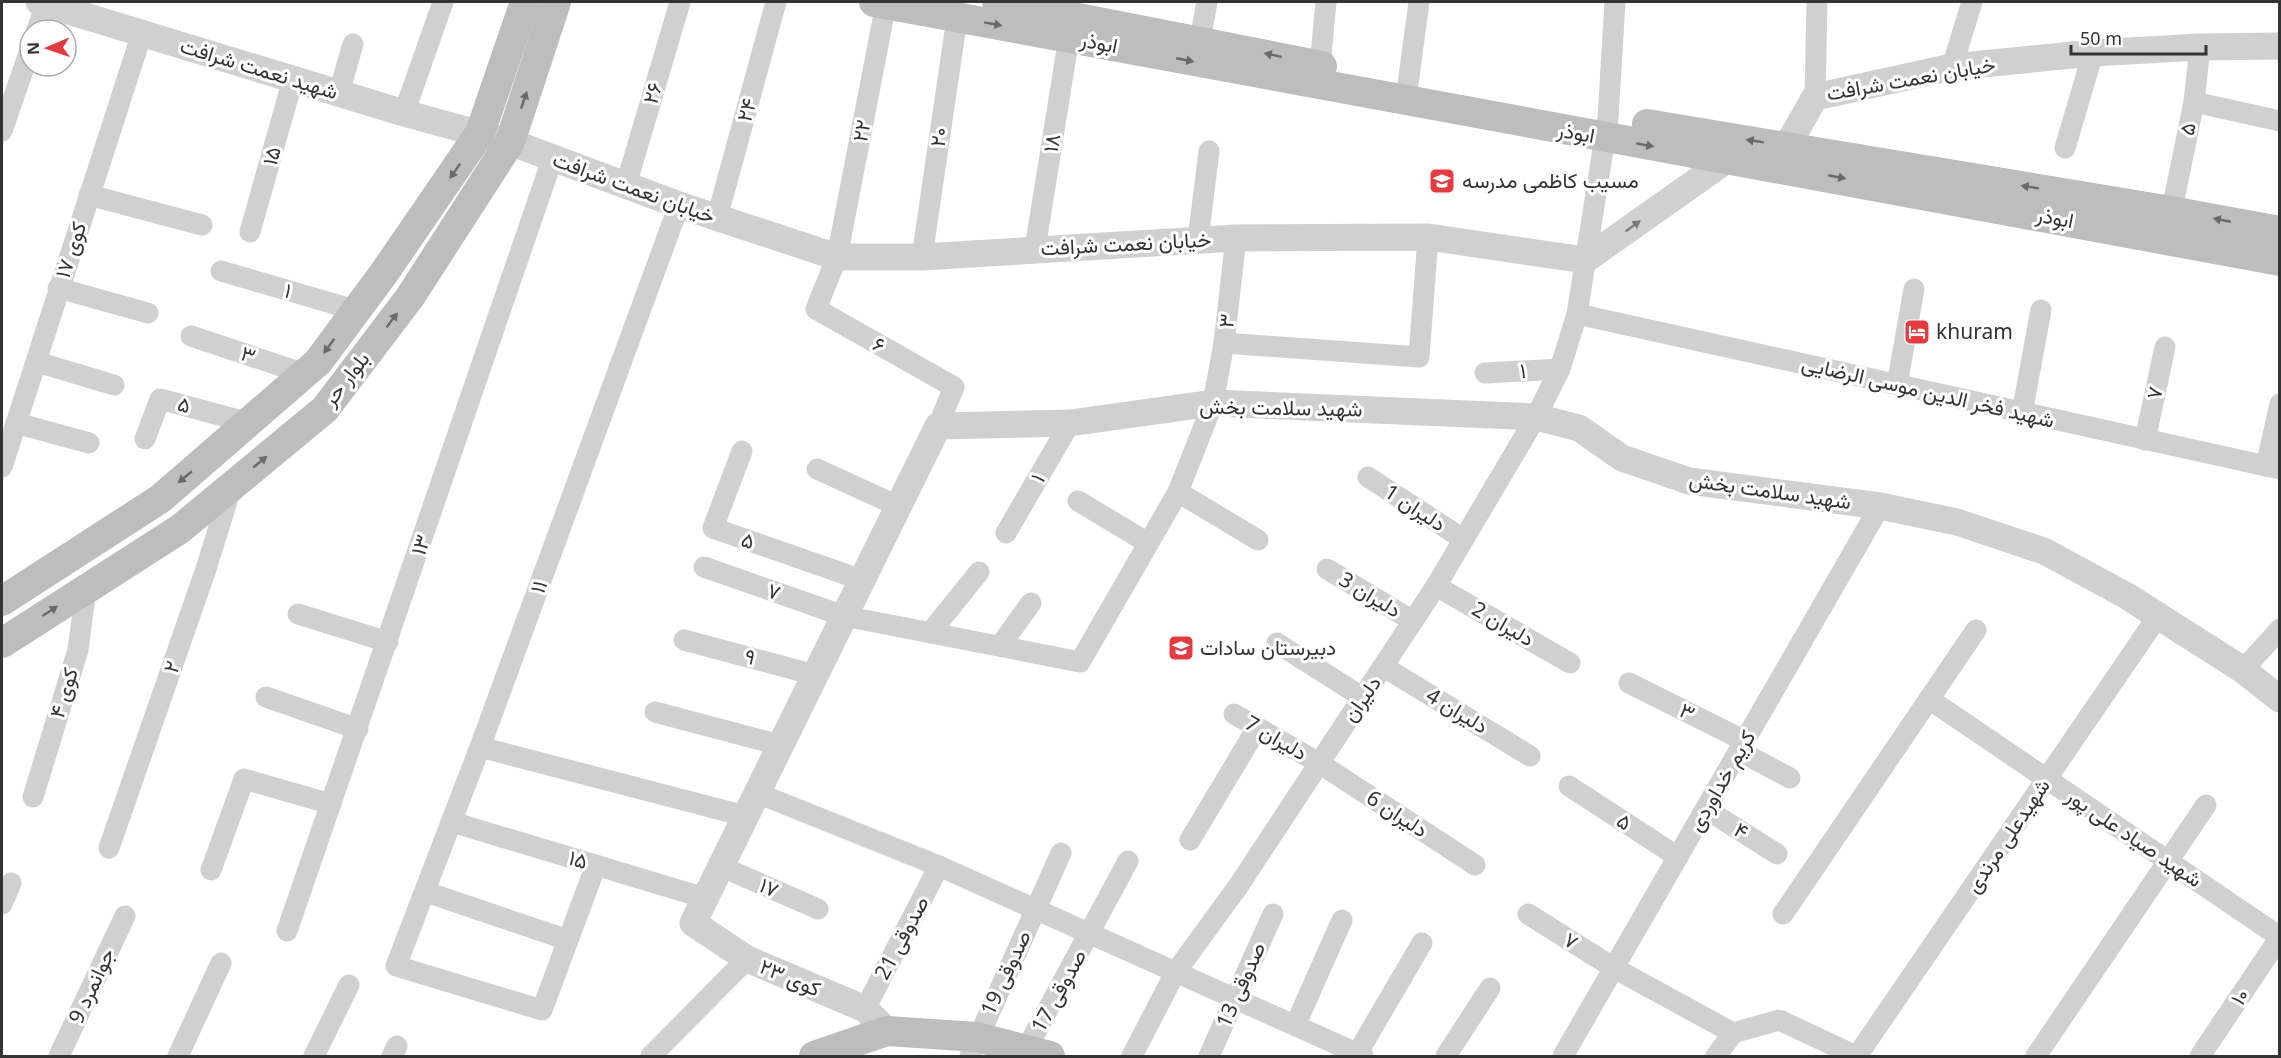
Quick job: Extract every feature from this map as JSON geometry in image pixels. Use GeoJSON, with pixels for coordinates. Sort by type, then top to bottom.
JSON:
{"type":"FeatureCollection","features":[{"type":"Feature","properties":{"kind":"main road","name":"بلوار حر"},"geometry":{"type":"LineString","coordinates":[[2,601],[160,499],[318,362],[384,273],[480,133],[525,2]]}},
{"type":"Feature","properties":{"kind":"main road","name":"بلوار حر"},"geometry":{"type":"LineString","coordinates":[[2,644],[180,529],[325,409],[410,297],[510,142],[556,2]]}},
{"type":"Feature","properties":{"kind":"main road","name":"ابوذر"},"geometry":{"type":"LineString","coordinates":[[997,2],[1200,40],[1408,84],[1607,128],[1728,159],[1785,157]]}},
{"type":"Feature","properties":{"kind":"main road","name":"ابوذر"},"geometry":{"type":"LineString","coordinates":[[880,3],[957,18],[1785,157],[2169,225],[2280,231]]}},
{"type":"Feature","properties":{"kind":"main road","name":"ابوذر"},"geometry":{"type":"LineString","coordinates":[[2169,225],[2280,261]]}},
{"type":"Feature","properties":{"kind":"main road"},"geometry":{"type":"LineString","coordinates":[[160,499],[180,529]]}},
{"type":"Feature","properties":{"kind":"main road"},"geometry":{"type":"LineString","coordinates":[[814,1056],[887,1031],[973,1047],[1039,1052]]}},
{"type":"Feature","properties":{"kind":"street"},"geometry":{"type":"LineString","coordinates":[[404,113],[443,2]]}},
{"type":"Feature","properties":{"kind":"street","name":"۲۶"},"geometry":{"type":"LineString","coordinates":[[626,185],[680,2]]}},
{"type":"Feature","properties":{"kind":"street","name":"۲۴"},"geometry":{"type":"LineString","coordinates":[[717,218],[776,2]]}},
{"type":"Feature","properties":{"kind":"street"},"geometry":{"type":"LineString","coordinates":[[1200,40],[1207,2]]}},
{"type":"Feature","properties":{"kind":"street"},"geometry":{"type":"LineString","coordinates":[[1320,66],[1326,2]]}},
{"type":"Feature","properties":{"kind":"street"},"geometry":{"type":"LineString","coordinates":[[1408,84],[1419,2]]}},
{"type":"Feature","properties":{"kind":"street","name":"دلیران"},"geometry":{"type":"LineString","coordinates":[[1132,1056],[1175,973],[1239,885],[1436,586],[1536,417],[1560,369],[1577,314],[1607,128],[1614,2]]}},
{"type":"Feature","properties":{"kind":"street"},"geometry":{"type":"LineString","coordinates":[[1815,97],[1817,2]]}},
{"type":"Feature","properties":{"kind":"street"},"geometry":{"type":"LineString","coordinates":[[1952,67],[1972,2]]}},
{"type":"Feature","properties":{"kind":"street"},"geometry":{"type":"LineString","coordinates":[[39,18],[42,3]]}},
{"type":"Feature","properties":{"kind":"street","name":"شهید نعمت شرافت"},"geometry":{"type":"LineString","coordinates":[[42,3],[404,113],[480,133]]}},
{"type":"Feature","properties":{"kind":"street","name":"۲۲"},"geometry":{"type":"LineString","coordinates":[[837,257],[880,3]]}},
{"type":"Feature","properties":{"kind":"street","name":"۲۰"},"geometry":{"type":"LineString","coordinates":[[922,256],[957,18]]}},
{"type":"Feature","properties":{"kind":"street","name":"کوی ۱۷"},"geometry":{"type":"LineString","coordinates":[[2,467],[141,33]]}},
{"type":"Feature","properties":{"kind":"street","name":"۱۸"},"geometry":{"type":"LineString","coordinates":[[1035,249],[1069,37]]}},
{"type":"Feature","properties":{"kind":"street"},"geometry":{"type":"LineString","coordinates":[[339,93],[353,44]]}},
{"type":"Feature","properties":{"kind":"street","name":"خیابان نعمت شرافت"},"geometry":{"type":"LineString","coordinates":[[1785,157],[1815,97],[1952,67],[2200,47],[2280,46]]}},
{"type":"Feature","properties":{"kind":"street","name":"۵"},"geometry":{"type":"LineString","coordinates":[[2169,225],[2194,102],[2200,47]]}},
{"type":"Feature","properties":{"kind":"street"},"geometry":{"type":"LineString","coordinates":[[2064,148],[2093,54]]}},
{"type":"Feature","properties":{"kind":"street"},"geometry":{"type":"LineString","coordinates":[[2,131],[20,78]]}},
{"type":"Feature","properties":{"kind":"street","name":"۱۵"},"geometry":{"type":"LineString","coordinates":[[250,232],[293,79]]}},
{"type":"Feature","properties":{"kind":"street"},"geometry":{"type":"LineString","coordinates":[[2194,102],[2280,121]]}},
{"type":"Feature","properties":{"kind":"street","name":"خیابان نعمت شرافت"},"geometry":{"type":"LineString","coordinates":[[480,133],[679,205],[837,257],[922,256],[1236,238],[1428,237],[1585,260]]}},
{"type":"Feature","properties":{"kind":"street"},"geometry":{"type":"LineString","coordinates":[[1198,240],[1209,151]]}},
{"type":"Feature","properties":{"kind":"street","name":"۱۳"},"geometry":{"type":"LineString","coordinates":[[287,931],[552,159]]}},
{"type":"Feature","properties":{"kind":"street"},"geometry":{"type":"LineString","coordinates":[[1585,260],[1728,159]]}},
{"type":"Feature","properties":{"kind":"street"},"geometry":{"type":"LineString","coordinates":[[89,195],[202,225]]}},
{"type":"Feature","properties":{"kind":"street","name":"۱۱"},"geometry":{"type":"LineString","coordinates":[[568,940],[542,1010],[396,966],[480,747],[679,205]]}},
{"type":"Feature","properties":{"kind":"street"},"geometry":{"type":"LineString","coordinates":[[1224,343],[1419,357],[1428,237]]}},
{"type":"Feature","properties":{"kind":"street","name":"۳"},"geometry":{"type":"LineString","coordinates":[[1000,646],[1080,662],[1149,543],[1178,492],[1213,403],[1224,343],[1236,238]]}},
{"type":"Feature","properties":{"kind":"street","name":"۶"},"geometry":{"type":"LineString","coordinates":[[837,257],[816,309],[954,387],[938,426]]}},
{"type":"Feature","properties":{"kind":"street","name":"۱"},"geometry":{"type":"LineString","coordinates":[[221,271],[355,310]]}},
{"type":"Feature","properties":{"kind":"street"},"geometry":{"type":"LineString","coordinates":[[58,288],[148,313]]}},
{"type":"Feature","properties":{"kind":"street"},"geometry":{"type":"LineString","coordinates":[[1897,385],[1914,289]]}},
{"type":"Feature","properties":{"kind":"street"},"geometry":{"type":"LineString","coordinates":[[2022,412],[2041,310]]}},
{"type":"Feature","properties":{"kind":"street","name":"شهید فخر الدین موسی الرضایی"},"geometry":{"type":"LineString","coordinates":[[1577,314],[2273,468]]}},
{"type":"Feature","properties":{"kind":"street","name":"۳"},"geometry":{"type":"LineString","coordinates":[[191,336],[305,374]]}},
{"type":"Feature","properties":{"kind":"street","name":"۷"},"geometry":{"type":"LineString","coordinates":[[2145,440],[2165,347]]}},
{"type":"Feature","properties":{"kind":"street"},"geometry":{"type":"LineString","coordinates":[[37,362],[114,385]]}},
{"type":"Feature","properties":{"kind":"street","name":"۱"},"geometry":{"type":"LineString","coordinates":[[1485,373],[1560,369]]}},
{"type":"Feature","properties":{"kind":"street","name":"۵"},"geometry":{"type":"LineString","coordinates":[[145,439],[160,399],[249,423]]}},
{"type":"Feature","properties":{"kind":"street","name":"شهید سلامت بخش"},"geometry":{"type":"LineString","coordinates":[[938,426],[1070,423],[1213,403],[1536,417],[1579,429],[1622,458],[1689,481],[1880,506],[1957,522],[2044,551],[2127,596],[2243,670],[2280,699]]}},
{"type":"Feature","properties":{"kind":"street"},"geometry":{"type":"LineString","coordinates":[[2273,468],[2280,404]]}},
{"type":"Feature","properties":{"kind":"street"},"geometry":{"type":"LineString","coordinates":[[16,423],[89,443]]}},
{"type":"Feature","properties":{"kind":"street","name":"۱"},"geometry":{"type":"LineString","coordinates":[[1006,533],[1070,423]]}},
{"type":"Feature","properties":{"kind":"street"},"geometry":{"type":"LineString","coordinates":[[705,898],[938,426]]}},
{"type":"Feature","properties":{"kind":"street","name":"۵"},"geometry":{"type":"LineString","coordinates":[[742,451],[712,528],[862,580]]}},
{"type":"Feature","properties":{"kind":"street"},"geometry":{"type":"LineString","coordinates":[[817,469],[898,506]]}},
{"type":"Feature","properties":{"kind":"street","name":"دلیران 1"},"geometry":{"type":"LineString","coordinates":[[1368,477],[1463,539]]}},
{"type":"Feature","properties":{"kind":"street","name":"۲"},"geometry":{"type":"LineString","coordinates":[[109,848],[206,569],[232,485]]}},
{"type":"Feature","properties":{"kind":"street"},"geometry":{"type":"LineString","coordinates":[[1178,492],[1258,540]]}},
{"type":"Feature","properties":{"kind":"street"},"geometry":{"type":"LineString","coordinates":[[1078,501],[1149,543]]}},
{"type":"Feature","properties":{"kind":"street","name":"کریم خداوردی"},"geometry":{"type":"LineString","coordinates":[[1563,1056],[1880,506]]}},
{"type":"Feature","properties":{"kind":"street","name":"۷"},"geometry":{"type":"LineString","coordinates":[[704,567],[844,616],[1000,646]]}},
{"type":"Feature","properties":{"kind":"street","name":"دلیران 3"},"geometry":{"type":"LineString","coordinates":[[1327,569],[1413,621]]}},
{"type":"Feature","properties":{"kind":"street"},"geometry":{"type":"LineString","coordinates":[[930,633],[979,572]]}},
{"type":"Feature","properties":{"kind":"street","name":"دلیران 2"},"geometry":{"type":"LineString","coordinates":[[1436,586],[1570,663]]}},
{"type":"Feature","properties":{"kind":"street","name":"کوی ۴"},"geometry":{"type":"LineString","coordinates":[[33,796],[78,650],[86,588]]}},
{"type":"Feature","properties":{"kind":"street"},"geometry":{"type":"LineString","coordinates":[[1000,646],[1031,603]]}},
{"type":"Feature","properties":{"kind":"street"},"geometry":{"type":"LineString","coordinates":[[298,614],[388,642]]}},
{"type":"Feature","properties":{"kind":"street","name":"شهیدعلی مرندی"},"geometry":{"type":"LineString","coordinates":[[1856,1056],[2158,616]]}},
{"type":"Feature","properties":{"kind":"street"},"geometry":{"type":"LineString","coordinates":[[2243,670],[2280,629]]}},
{"type":"Feature","properties":{"kind":"street"},"geometry":{"type":"LineString","coordinates":[[1783,914],[1976,630]]}},
{"type":"Feature","properties":{"kind":"street","name":"۹"},"geometry":{"type":"LineString","coordinates":[[684,640],[815,675]]}},
{"type":"Feature","properties":{"kind":"street"},"geometry":{"type":"LineString","coordinates":[[1277,643],[1362,697]]}},
{"type":"Feature","properties":{"kind":"street","name":"دلیران 4"},"geometry":{"type":"LineString","coordinates":[[1384,667],[1530,756]]}},
{"type":"Feature","properties":{"kind":"street","name":"۳"},"geometry":{"type":"LineString","coordinates":[[1629,683],[1742,746]]}},
{"type":"Feature","properties":{"kind":"street"},"geometry":{"type":"LineString","coordinates":[[266,697],[358,729]]}},
{"type":"Feature","properties":{"kind":"street","name":"شهید صیاد علی پور"},"geometry":{"type":"LineString","coordinates":[[1929,699],[2280,937]]}},
{"type":"Feature","properties":{"kind":"street"},"geometry":{"type":"LineString","coordinates":[[655,712],[780,745]]}},
{"type":"Feature","properties":{"kind":"street","name":"دلیران 7"},"geometry":{"type":"LineString","coordinates":[[1234,714],[1318,763]]}},
{"type":"Feature","properties":{"kind":"street"},"geometry":{"type":"LineString","coordinates":[[1190,840],[1257,728]]}},
{"type":"Feature","properties":{"kind":"street"},"geometry":{"type":"LineString","coordinates":[[1742,746],[1790,778]]}},
{"type":"Feature","properties":{"kind":"street"},"geometry":{"type":"LineString","coordinates":[[480,747],[751,805],[939,866],[1360,1055],[1422,943]]}},
{"type":"Feature","properties":{"kind":"street","name":"دلیران 6"},"geometry":{"type":"LineString","coordinates":[[1318,763],[1475,865]]}},
{"type":"Feature","properties":{"kind":"street"},"geometry":{"type":"LineString","coordinates":[[211,870],[244,779],[331,804]]}},
{"type":"Feature","properties":{"kind":"street","name":"۵"},"geometry":{"type":"LineString","coordinates":[[1569,786],[1678,857]]}},
{"type":"Feature","properties":{"kind":"street"},"geometry":{"type":"LineString","coordinates":[[2036,1056],[2206,805]]}},
{"type":"Feature","properties":{"kind":"street","name":"۴"},"geometry":{"type":"LineString","coordinates":[[1706,809],[1777,854]]}},
{"type":"Feature","properties":{"kind":"street","name":"۱۵"},"geometry":{"type":"LineString","coordinates":[[452,822],[705,898]]}},
{"type":"Feature","properties":{"kind":"street","name":"صدوقی 19"},"geometry":{"type":"LineString","coordinates":[[973,1047],[1061,853]]}},
{"type":"Feature","properties":{"kind":"street","name":"صدوقی 17"},"geometry":{"type":"LineString","coordinates":[[1039,1052],[1090,934],[1128,861]]}},
{"type":"Feature","properties":{"kind":"street"},"geometry":{"type":"LineString","coordinates":[[426,892],[568,940],[596,865]]}},
{"type":"Feature","properties":{"kind":"street","name":"۱۷"},"geometry":{"type":"LineString","coordinates":[[720,866],[818,909]]}},
{"type":"Feature","properties":{"kind":"street","name":"صدوقی 21"},"geometry":{"type":"LineString","coordinates":[[864,1009],[939,866]]}},
{"type":"Feature","properties":{"kind":"street"},"geometry":{"type":"LineString","coordinates":[[2,904],[11,884]]}},
{"type":"Feature","properties":{"kind":"street","name":"کوی ۲۳"},"geometry":{"type":"LineString","coordinates":[[705,898],[693,923],[747,959],[864,1009],[887,1031]]}},
{"type":"Feature","properties":{"kind":"street","name":"صدوقی 13"},"geometry":{"type":"LineString","coordinates":[[1209,1056],[1273,914]]}},
{"type":"Feature","properties":{"kind":"street","name":"۷"},"geometry":{"type":"LineString","coordinates":[[1528,914],[1614,968],[1733,1033]]}},
{"type":"Feature","properties":{"kind":"street","name":"جوانمرد 9"},"geometry":{"type":"LineString","coordinates":[[59,1056],[125,916]]}},
{"type":"Feature","properties":{"kind":"street"},"geometry":{"type":"LineString","coordinates":[[1295,1026],[1342,920]]}},
{"type":"Feature","properties":{"kind":"street","name":"۱۰"},"geometry":{"type":"LineString","coordinates":[[2200,1056],[2280,937]]}},
{"type":"Feature","properties":{"kind":"street"},"geometry":{"type":"LineString","coordinates":[[651,1056],[747,959]]}},
{"type":"Feature","properties":{"kind":"street"},"geometry":{"type":"LineString","coordinates":[[178,1056],[221,963]]}},
{"type":"Feature","properties":{"kind":"street"},"geometry":{"type":"LineString","coordinates":[[314,1056],[349,985]]}},
{"type":"Feature","properties":{"kind":"street"},"geometry":{"type":"LineString","coordinates":[[1446,1056],[1490,988]]}},
{"type":"Feature","properties":{"kind":"street"},"geometry":{"type":"LineString","coordinates":[[1716,1056],[1733,1033],[1779,1020],[1856,1056]]}},
{"type":"Feature","properties":{"kind":"place","name":"مسیب کاظمی مدرسه"},"geometry":{"type":"Point","coordinates":[1442,181]}},
{"type":"Feature","properties":{"kind":"place","name":"khuram"},"geometry":{"type":"Point","coordinates":[1917,332]}},
{"type":"Feature","properties":{"kind":"place","name":"دبیرستان سادات"},"geometry":{"type":"Point","coordinates":[1181,648]}}]}
